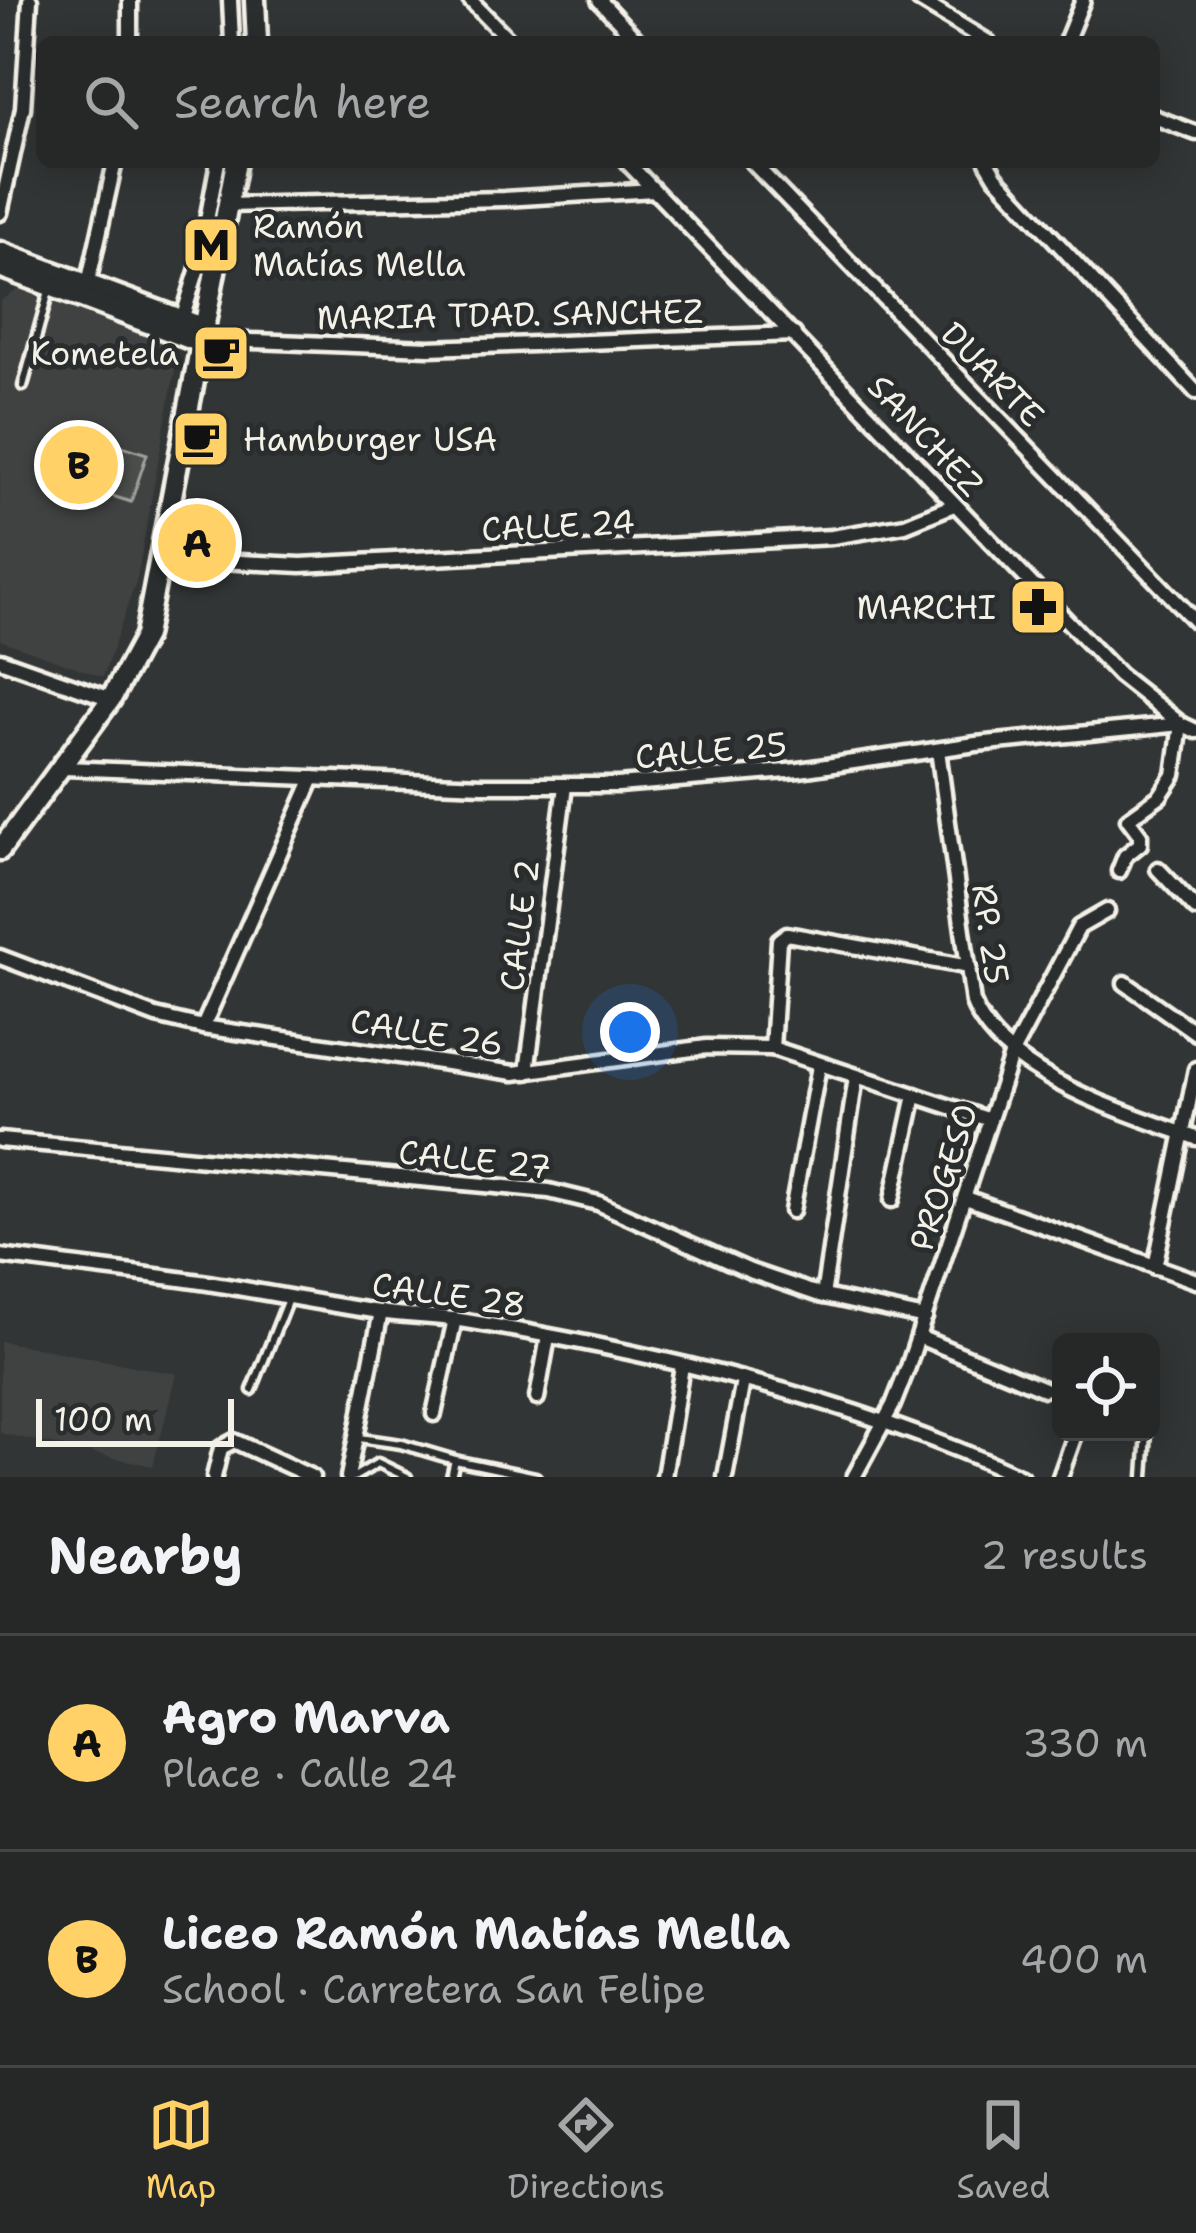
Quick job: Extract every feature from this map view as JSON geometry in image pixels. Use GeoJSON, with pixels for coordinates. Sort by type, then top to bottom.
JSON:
{"type":"FeatureCollection","features":[{"type":"Feature","properties":{"kind":"main road"},"geometry":{"type":"LineString","coordinates":[[255,0],[257,36]]}},
{"type":"Feature","properties":{"kind":"main road"},"geometry":{"type":"LineString","coordinates":[[0,850],[111,700],[145,636],[235,168]]}},
{"type":"Feature","properties":{"kind":"main road"},"geometry":{"type":"LineString","coordinates":[[0,252],[88,284],[177,326]]}},
{"type":"Feature","properties":{"kind":"main road"},"geometry":{"type":"LineString","coordinates":[[0,267],[203,336]]}},
{"type":"Feature","properties":{"kind":"street"},"geometry":{"type":"LineString","coordinates":[[0,213],[23,108],[30,0]]}},
{"type":"Feature","properties":{"kind":"street"},"geometry":{"type":"LineString","coordinates":[[130,0],[130,36]]}},
{"type":"Feature","properties":{"kind":"street"},"geometry":{"type":"LineString","coordinates":[[230,0],[232,36]]}},
{"type":"Feature","properties":{"kind":"street"},"geometry":{"type":"LineString","coordinates":[[470,0],[505,36]]}},
{"type":"Feature","properties":{"kind":"street"},"geometry":{"type":"LineString","coordinates":[[599,0],[633,36]]}},
{"type":"Feature","properties":{"kind":"street"},"geometry":{"type":"LineString","coordinates":[[919,0],[978,36]]}},
{"type":"Feature","properties":{"kind":"street"},"geometry":{"type":"LineString","coordinates":[[1068,36],[1083,0]]}},
{"type":"Feature","properties":{"kind":"street"},"geometry":{"type":"LineString","coordinates":[[1160,119],[1196,133]]}},
{"type":"Feature","properties":{"kind":"street"},"geometry":{"type":"LineString","coordinates":[[88,284],[114,168]]}},
{"type":"Feature","properties":{"kind":"street"},"geometry":{"type":"LineString","coordinates":[[177,326],[216,168]]}},
{"type":"Feature","properties":{"kind":"street","name":"SANCHEZ"},"geometry":{"type":"LineString","coordinates":[[633,168],[1119,675],[1180,724],[1196,731]]}},
{"type":"Feature","properties":{"kind":"street","name":"DUARTE"},"geometry":{"type":"LineString","coordinates":[[758,168],[1196,622]]}},
{"type":"Feature","properties":{"kind":"street"},"geometry":{"type":"LineString","coordinates":[[991,168],[1196,392]]}},
{"type":"Feature","properties":{"kind":"street"},"geometry":{"type":"LineString","coordinates":[[227,205],[504,199],[654,190]]}},
{"type":"Feature","properties":{"kind":"street","name":"MARIA TDAD. SANCHEZ"},"geometry":{"type":"LineString","coordinates":[[203,336],[429,348],[794,334]]}},
{"type":"Feature","properties":{"kind":"street","name":"CALLE 24"},"geometry":{"type":"LineString","coordinates":[[161,558],[301,565],[832,537],[904,525],[954,505]]}},
{"type":"Feature","properties":{"kind":"street"},"geometry":{"type":"LineString","coordinates":[[0,660],[111,700]]}},
{"type":"Feature","properties":{"kind":"street"},"geometry":{"type":"LineString","coordinates":[[1119,871],[1125,856],[1140,844],[1140,835],[1128,818],[1160,796],[1174,775],[1180,724]]}},
{"type":"Feature","properties":{"kind":"street","name":"CALLE 25"},"geometry":{"type":"LineString","coordinates":[[64,768],[618,785],[799,770],[1180,724]]}},
{"type":"Feature","properties":{"kind":"street","name":"RP. 25"},"geometry":{"type":"LineString","coordinates":[[938,750],[973,1003],[981,1023],[1012,1053],[1050,1078],[1190,1136]]}},
{"type":"Feature","properties":{"kind":"street"},"geometry":{"type":"LineString","coordinates":[[203,1027],[313,778]]}},
{"type":"Feature","properties":{"kind":"street","name":"CALLE 2"},"geometry":{"type":"LineString","coordinates":[[527,1072],[565,786]]}},
{"type":"Feature","properties":{"kind":"street"},"geometry":{"type":"LineString","coordinates":[[1158,869],[1196,909]]}},
{"type":"Feature","properties":{"kind":"street","name":"PROGESO"},"geometry":{"type":"LineString","coordinates":[[854,1477],[919,1337],[1012,1053],[1079,927],[1107,911]]}},
{"type":"Feature","properties":{"kind":"street"},"geometry":{"type":"LineString","coordinates":[[772,1048],[779,940],[787,934],[969,967]]}},
{"type":"Feature","properties":{"kind":"street","name":"CALLE 26"},"geometry":{"type":"LineString","coordinates":[[0,957],[156,1016],[203,1027],[514,1073],[707,1047],[772,1048],[990,1120]]}},
{"type":"Feature","properties":{"kind":"street"},"geometry":{"type":"LineString","coordinates":[[1125,982],[1196,1033]]}},
{"type":"Feature","properties":{"kind":"street"},"geometry":{"type":"LineString","coordinates":[[792,1211],[819,1066]]}},
{"type":"Feature","properties":{"kind":"street"},"geometry":{"type":"LineString","coordinates":[[1155,1267],[1190,1136],[1196,1069]]}},
{"type":"Feature","properties":{"kind":"street"},"geometry":{"type":"LineString","coordinates":[[823,1296],[856,1077]]}},
{"type":"Feature","properties":{"kind":"street"},"geometry":{"type":"LineString","coordinates":[[892,1200],[915,1095]]}},
{"type":"Feature","properties":{"kind":"street","name":"CALLE 27"},"geometry":{"type":"LineString","coordinates":[[0,1140],[549,1191],[598,1203],[750,1271],[823,1296],[925,1318]]}},
{"type":"Feature","properties":{"kind":"street"},"geometry":{"type":"LineString","coordinates":[[966,1198],[1196,1281]]}},
{"type":"Feature","properties":{"kind":"street","name":"CALLE 28"},"geometry":{"type":"LineString","coordinates":[[0,1256],[455,1319],[682,1366],[884,1420],[1021,1477]]}},
{"type":"Feature","properties":{"kind":"street"},"geometry":{"type":"LineString","coordinates":[[351,1477],[381,1312]]}},
{"type":"Feature","properties":{"kind":"street"},"geometry":{"type":"LineString","coordinates":[[434,1414],[455,1319]]}},
{"type":"Feature","properties":{"kind":"street"},"geometry":{"type":"LineString","coordinates":[[537,1397],[548,1337]]}},
{"type":"Feature","properties":{"kind":"street"},"geometry":{"type":"LineString","coordinates":[[919,1337],[1044,1389]]}},
{"type":"Feature","properties":{"kind":"street"},"geometry":{"type":"LineString","coordinates":[[664,1477],[682,1366]]}},
{"type":"Feature","properties":{"kind":"street"},"geometry":{"type":"LineString","coordinates":[[725,1477],[743,1381]]}},
{"type":"Feature","properties":{"kind":"street"},"geometry":{"type":"LineString","coordinates":[[214,1477],[221,1448],[234,1441],[312,1477]]}},
{"type":"Feature","properties":{"kind":"street"},"geometry":{"type":"LineString","coordinates":[[1060,1477],[1073,1441]]}},
{"type":"Feature","properties":{"kind":"lane"},"geometry":{"type":"LineString","coordinates":[[23,386],[50,287]]}},
{"type":"Feature","properties":{"kind":"lane"},"geometry":{"type":"LineString","coordinates":[[252,1390],[289,1297]]}},
{"type":"Feature","properties":{"kind":"lane"},"geometry":{"type":"LineString","coordinates":[[356,1438],[401,1444],[536,1477]]}},
{"type":"Feature","properties":{"kind":"lane"},"geometry":{"type":"LineString","coordinates":[[1144,1477],[1147,1441]]}},
{"type":"Feature","properties":{"kind":"lane"},"geometry":{"type":"LineString","coordinates":[[451,1477],[455,1460]]}},
{"type":"Feature","properties":{"kind":"lane"},"geometry":{"type":"LineString","coordinates":[[351,1477],[378,1463],[407,1477]]}},
{"type":"Feature","properties":{"kind":"shaded area"},"geometry":{"type":"Polygon","coordinates":[[[26,285],[166,338],[178,353],[137,578],[103,677],[0,640],[0,301],[26,285]]]}},
{"type":"Feature","properties":{"kind":"shaded area"},"geometry":{"type":"Polygon","coordinates":[[[116,444],[147,454],[131,502],[100,492],[116,444]]]}},
{"type":"Feature","properties":{"kind":"shaded area"},"geometry":{"type":"Polygon","coordinates":[[[0,1341],[177,1374],[153,1466],[0,1433],[0,1341]]]}},
{"type":"Feature","properties":{"kind":"place","name":"Ramón Matías Mella"},"geometry":{"type":"Point","coordinates":[211,245]}},
{"type":"Feature","properties":{"kind":"place","name":"Kometela"},"geometry":{"type":"Point","coordinates":[221,353]}},
{"type":"Feature","properties":{"kind":"place","name":"Hamburger USA"},"geometry":{"type":"Point","coordinates":[201,439]}},
{"type":"Feature","properties":{"kind":"place","name":"Liceo Ramón Matías Mella"},"geometry":{"type":"Point","coordinates":[79,465]}},
{"type":"Feature","properties":{"kind":"place","name":"Agro Marva"},"geometry":{"type":"Point","coordinates":[197,543]}},
{"type":"Feature","properties":{"kind":"place","name":"MARCHI"},"geometry":{"type":"Point","coordinates":[1038,607]}}]}
